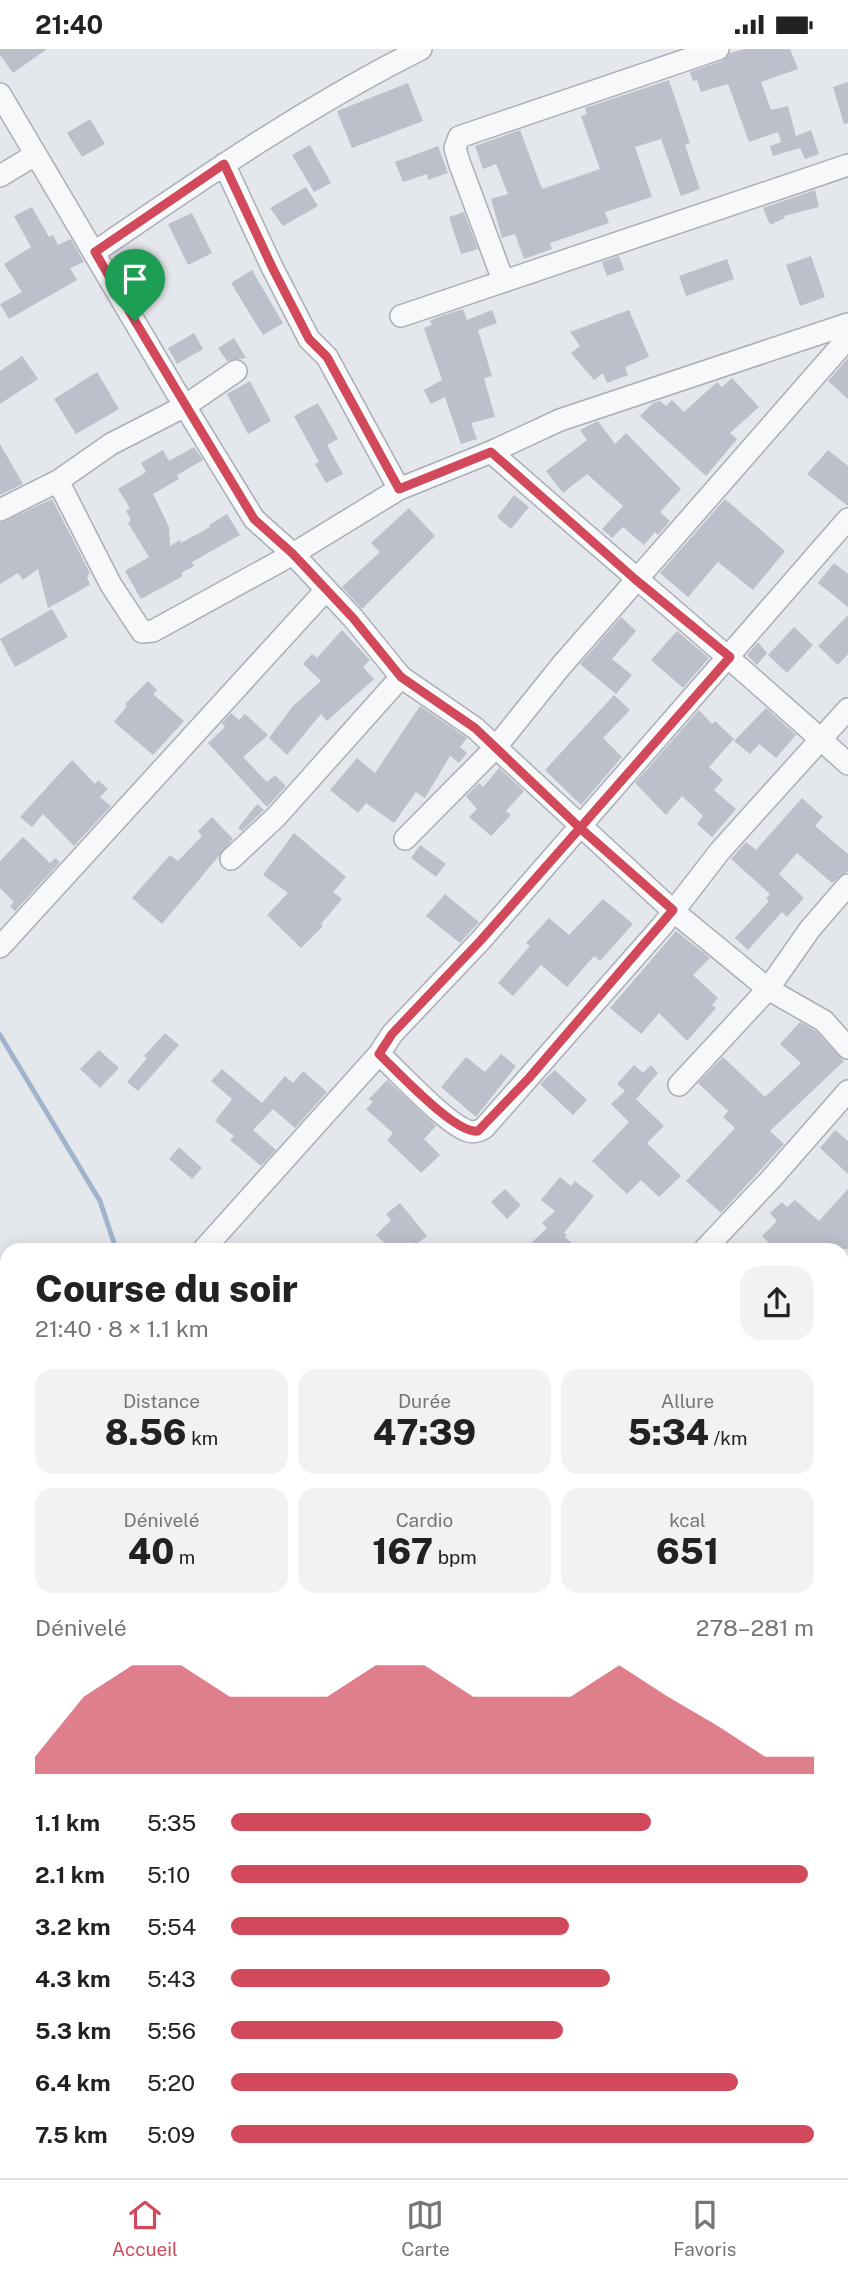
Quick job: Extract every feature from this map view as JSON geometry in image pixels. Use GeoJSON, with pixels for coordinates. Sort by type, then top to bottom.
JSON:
{"type":"FeatureCollection","features":[{"type":"Feature","properties":{"kind":"street"},"geometry":{"type":"LineString","coordinates":[[95,252],[224,164],[385,67],[421,49]]}},
{"type":"Feature","properties":{"kind":"street"},"geometry":{"type":"LineString","coordinates":[[503,280],[459,162],[455,148],[459,137],[718,49]]}},
{"type":"Feature","properties":{"kind":"street"},"geometry":{"type":"LineString","coordinates":[[0,94],[254,519],[293,554],[353,618],[401,677],[475,728],[580,828],[673,910],[768,989],[824,1021],[848,1048]]}},
{"type":"Feature","properties":{"kind":"street"},"geometry":{"type":"LineString","coordinates":[[0,176],[35,155]]}},
{"type":"Feature","properties":{"kind":"street"},"geometry":{"type":"LineString","coordinates":[[224,164],[309,339],[327,357],[399,489]]}},
{"type":"Feature","properties":{"kind":"street"},"geometry":{"type":"LineString","coordinates":[[401,316],[848,165]]}},
{"type":"Feature","properties":{"kind":"street"},"geometry":{"type":"LineString","coordinates":[[58,481],[111,585],[142,632],[153,631],[293,554],[399,489],[491,452],[560,420],[848,324]]}},
{"type":"Feature","properties":{"kind":"street"},"geometry":{"type":"LineString","coordinates":[[405,839],[496,747],[561,666],[848,338]]}},
{"type":"Feature","properties":{"kind":"street"},"geometry":{"type":"LineString","coordinates":[[0,510],[58,481],[111,444],[185,405],[236,371]]}},
{"type":"Feature","properties":{"kind":"street"},"geometry":{"type":"LineString","coordinates":[[491,452],[636,580],[730,657],[848,764]]}},
{"type":"Feature","properties":{"kind":"street"},"geometry":{"type":"LineString","coordinates":[[209,1243],[379,1054],[392,1034],[481,940],[580,828],[848,519]]}},
{"type":"Feature","properties":{"kind":"street"},"geometry":{"type":"LineString","coordinates":[[0,947],[325,591]]}},
{"type":"Feature","properties":{"kind":"street"},"geometry":{"type":"LineString","coordinates":[[231,859],[276,817],[401,677]]}},
{"type":"Feature","properties":{"kind":"street"},"geometry":{"type":"LineString","coordinates":[[379,1054],[447,1116],[467,1131],[478,1131],[529,1078],[720,851],[848,709]]}},
{"type":"Feature","properties":{"kind":"street"},"geometry":{"type":"LineString","coordinates":[[679,1085],[768,989],[810,929],[848,885]]}},
{"type":"Feature","properties":{"kind":"street"},"geometry":{"type":"LineString","coordinates":[[711,1243],[848,1091]]}},
{"type":"Feature","properties":{"kind":"building"},"geometry":{"type":"Polygon","coordinates":[[[0,49],[47,49],[13,73],[0,55],[0,49]]]}},
{"type":"Feature","properties":{"kind":"building"},"geometry":{"type":"Polygon","coordinates":[[[745,49],[790,49],[798,69],[761,82],[771,110],[788,106],[796,136],[811,130],[819,154],[805,159],[800,148],[773,156],[770,146],[781,142],[778,132],[749,142],[728,84],[701,92],[697,80],[693,81],[690,72],[722,61],[730,53],[745,49]]]}},
{"type":"Feature","properties":{"kind":"building"},"geometry":{"type":"Polygon","coordinates":[[[669,80],[690,143],[685,145],[700,189],[681,196],[661,139],[635,147],[652,197],[605,212],[609,223],[550,243],[552,249],[524,259],[515,234],[502,238],[491,199],[508,194],[496,164],[483,169],[475,146],[520,130],[542,189],[600,169],[581,116],[587,114],[585,108],[669,80]]]}},
{"type":"Feature","properties":{"kind":"building"},"geometry":{"type":"Polygon","coordinates":[[[848,82],[848,123],[844,124],[833,87],[848,82]]]}},
{"type":"Feature","properties":{"kind":"building"},"geometry":{"type":"Polygon","coordinates":[[[408,83],[423,121],[352,148],[337,111],[408,83]]]}},
{"type":"Feature","properties":{"kind":"building"},"geometry":{"type":"Polygon","coordinates":[[[90,119],[105,144],[82,157],[67,133],[90,119]]]}},
{"type":"Feature","properties":{"kind":"building"},"geometry":{"type":"Polygon","coordinates":[[[310,145],[331,183],[314,192],[292,155],[310,145]]]}},
{"type":"Feature","properties":{"kind":"building"},"geometry":{"type":"Polygon","coordinates":[[[438,146],[448,173],[428,180],[427,174],[403,182],[395,162],[438,146]]]}},
{"type":"Feature","properties":{"kind":"building"},"geometry":{"type":"Polygon","coordinates":[[[306,187],[318,206],[283,226],[270,208],[306,187]]]}},
{"type":"Feature","properties":{"kind":"building"},"geometry":{"type":"Polygon","coordinates":[[[815,190],[819,207],[784,216],[785,218],[770,225],[763,208],[815,190]]]}},
{"type":"Feature","properties":{"kind":"building"},"geometry":{"type":"Polygon","coordinates":[[[32,207],[49,237],[53,235],[58,245],[71,239],[84,262],[70,268],[77,280],[9,319],[0,304],[22,292],[4,264],[31,247],[14,216],[32,207]]]}},
{"type":"Feature","properties":{"kind":"building"},"geometry":{"type":"Polygon","coordinates":[[[464,212],[478,249],[461,254],[449,217],[464,212]]]}},
{"type":"Feature","properties":{"kind":"building"},"geometry":{"type":"Polygon","coordinates":[[[192,213],[212,253],[188,265],[168,224],[192,213]]]}},
{"type":"Feature","properties":{"kind":"building"},"geometry":{"type":"Polygon","coordinates":[[[619,256],[624,270],[607,276],[602,262],[619,256]]]}},
{"type":"Feature","properties":{"kind":"building"},"geometry":{"type":"Polygon","coordinates":[[[811,256],[825,297],[800,306],[786,265],[811,256]]]}},
{"type":"Feature","properties":{"kind":"building"},"geometry":{"type":"Polygon","coordinates":[[[727,259],[734,279],[686,296],[679,276],[727,259]]]}},
{"type":"Feature","properties":{"kind":"building"},"geometry":{"type":"Polygon","coordinates":[[[252,270],[283,323],[263,335],[231,283],[252,270]]]}},
{"type":"Feature","properties":{"kind":"building"},"geometry":{"type":"Polygon","coordinates":[[[463,309],[467,320],[492,310],[497,323],[478,330],[492,376],[484,378],[495,417],[471,423],[477,439],[461,444],[445,397],[431,404],[424,390],[442,380],[424,328],[432,325],[430,321],[438,317],[463,309]]]}},
{"type":"Feature","properties":{"kind":"building"},"geometry":{"type":"Polygon","coordinates":[[[629,310],[649,357],[625,367],[628,375],[607,383],[603,373],[594,380],[571,353],[580,346],[570,332],[629,310]]]}},
{"type":"Feature","properties":{"kind":"building"},"geometry":{"type":"Polygon","coordinates":[[[194,333],[203,349],[177,364],[168,348],[194,333]]]}},
{"type":"Feature","properties":{"kind":"building"},"geometry":{"type":"Polygon","coordinates":[[[234,338],[246,358],[227,361],[218,348],[234,338]]]}},
{"type":"Feature","properties":{"kind":"building"},"geometry":{"type":"Polygon","coordinates":[[[22,356],[38,379],[0,404],[0,371],[22,356]]]}},
{"type":"Feature","properties":{"kind":"building"},"geometry":{"type":"Polygon","coordinates":[[[848,358],[848,399],[828,381],[848,358]]]}},
{"type":"Feature","properties":{"kind":"building"},"geometry":{"type":"Polygon","coordinates":[[[97,372],[119,409],[76,434],[54,399],[97,372]]]}},
{"type":"Feature","properties":{"kind":"building"},"geometry":{"type":"Polygon","coordinates":[[[732,378],[759,407],[730,433],[737,439],[706,476],[640,416],[653,403],[660,401],[666,406],[672,400],[684,412],[717,382],[722,387],[732,378]]]}},
{"type":"Feature","properties":{"kind":"building"},"geometry":{"type":"Polygon","coordinates":[[[250,381],[271,421],[248,434],[227,394],[250,381]]]}},
{"type":"Feature","properties":{"kind":"building"},"geometry":{"type":"Polygon","coordinates":[[[318,403],[338,439],[327,445],[343,474],[326,483],[315,464],[319,462],[294,416],[318,403]]]}},
{"type":"Feature","properties":{"kind":"building"},"geometry":{"type":"Polygon","coordinates":[[[598,421],[615,444],[626,433],[681,489],[660,512],[670,521],[658,535],[655,532],[644,545],[623,527],[612,538],[602,529],[623,506],[587,474],[563,493],[546,471],[587,440],[580,430],[598,421]]]}},
{"type":"Feature","properties":{"kind":"building"},"geometry":{"type":"Polygon","coordinates":[[[0,444],[23,484],[0,495],[0,444]]]}},
{"type":"Feature","properties":{"kind":"building"},"geometry":{"type":"Polygon","coordinates":[[[194,447],[203,460],[177,475],[179,479],[153,494],[169,527],[170,546],[210,527],[209,525],[227,514],[240,535],[192,562],[194,566],[181,573],[183,576],[141,599],[125,571],[149,557],[128,523],[131,520],[126,511],[130,508],[118,489],[146,472],[141,463],[163,450],[169,461],[194,447]]]}},
{"type":"Feature","properties":{"kind":"building"},"geometry":{"type":"Polygon","coordinates":[[[828,450],[848,466],[848,506],[807,474],[828,450]]]}},
{"type":"Feature","properties":{"kind":"building"},"geometry":{"type":"Polygon","coordinates":[[[514,495],[529,507],[511,529],[497,517],[514,495]]]}},
{"type":"Feature","properties":{"kind":"building"},"geometry":{"type":"Polygon","coordinates":[[[52,499],[90,573],[87,576],[90,585],[48,608],[38,569],[23,580],[18,573],[0,584],[0,523],[52,499]]]}},
{"type":"Feature","properties":{"kind":"building"},"geometry":{"type":"Polygon","coordinates":[[[725,499],[785,551],[753,590],[718,562],[688,597],[660,573],[725,499]]]}},
{"type":"Feature","properties":{"kind":"building"},"geometry":{"type":"Polygon","coordinates":[[[409,508],[435,536],[362,609],[342,587],[380,552],[371,543],[409,508]]]}},
{"type":"Feature","properties":{"kind":"building"},"geometry":{"type":"Polygon","coordinates":[[[834,563],[848,574],[848,607],[818,583],[834,563]]]}},
{"type":"Feature","properties":{"kind":"building"},"geometry":{"type":"Polygon","coordinates":[[[52,609],[68,637],[15,667],[0,639],[52,609]]]}},
{"type":"Feature","properties":{"kind":"building"},"geometry":{"type":"Polygon","coordinates":[[[848,615],[848,654],[838,665],[818,646],[848,615]]]}},
{"type":"Feature","properties":{"kind":"building"},"geometry":{"type":"Polygon","coordinates":[[[621,617],[636,631],[612,659],[632,675],[616,694],[580,664],[621,617]]]}},
{"type":"Feature","properties":{"kind":"building"},"geometry":{"type":"Polygon","coordinates":[[[794,627],[813,645],[787,673],[768,655],[794,627]]]}},
{"type":"Feature","properties":{"kind":"building"},"geometry":{"type":"Polygon","coordinates":[[[342,630],[370,660],[363,667],[374,679],[327,721],[321,714],[287,755],[269,738],[293,706],[321,681],[303,664],[312,654],[317,658],[342,630]]]}},
{"type":"Feature","properties":{"kind":"building"},"geometry":{"type":"Polygon","coordinates":[[[677,631],[709,658],[683,688],[651,660],[677,631]]]}},
{"type":"Feature","properties":{"kind":"building"},"geometry":{"type":"Polygon","coordinates":[[[758,642],[767,653],[757,665],[747,655],[758,642]]]}},
{"type":"Feature","properties":{"kind":"building"},"geometry":{"type":"Polygon","coordinates":[[[148,681],[157,690],[153,694],[184,721],[153,755],[114,722],[127,706],[125,704],[148,681]]]}},
{"type":"Feature","properties":{"kind":"building"},"geometry":{"type":"Polygon","coordinates":[[[614,695],[630,710],[603,738],[622,757],[581,805],[545,770],[614,695]]]}},
{"type":"Feature","properties":{"kind":"building"},"geometry":{"type":"Polygon","coordinates":[[[420,706],[467,738],[460,747],[467,753],[459,763],[450,756],[425,798],[416,792],[394,823],[366,803],[358,813],[330,790],[357,758],[375,773],[420,706]]]}},
{"type":"Feature","properties":{"kind":"building"},"geometry":{"type":"Polygon","coordinates":[[[766,708],[796,735],[776,758],[759,744],[750,754],[734,741],[766,708]]]}},
{"type":"Feature","properties":{"kind":"building"},"geometry":{"type":"Polygon","coordinates":[[[699,710],[712,724],[715,721],[734,739],[709,767],[723,780],[714,790],[736,809],[712,837],[697,824],[703,816],[682,796],[666,815],[635,783],[699,710]]]}},
{"type":"Feature","properties":{"kind":"building"},"geometry":{"type":"Polygon","coordinates":[[[231,713],[239,720],[245,714],[268,735],[243,757],[267,782],[275,775],[286,786],[267,807],[208,743],[225,727],[222,723],[231,713]]]}},
{"type":"Feature","properties":{"kind":"building"},"geometry":{"type":"Polygon","coordinates":[[[72,760],[95,784],[98,780],[108,789],[100,797],[111,806],[74,846],[43,814],[32,827],[20,817],[72,760]]]}},
{"type":"Feature","properties":{"kind":"building"},"geometry":{"type":"Polygon","coordinates":[[[499,768],[524,791],[506,811],[511,815],[491,836],[469,817],[477,809],[466,796],[479,783],[483,787],[499,768]]]}},
{"type":"Feature","properties":{"kind":"building"},"geometry":{"type":"Polygon","coordinates":[[[802,798],[823,817],[815,826],[848,854],[848,871],[832,883],[797,853],[779,874],[804,898],[787,917],[782,912],[748,950],[735,938],[769,901],[766,898],[770,894],[731,859],[746,842],[756,850],[802,798]]]}},
{"type":"Feature","properties":{"kind":"building"},"geometry":{"type":"Polygon","coordinates":[[[257,804],[264,810],[242,831],[238,828],[257,804]]]}},
{"type":"Feature","properties":{"kind":"building"},"geometry":{"type":"Polygon","coordinates":[[[212,817],[233,839],[162,924],[132,898],[170,855],[178,861],[202,836],[198,831],[212,817]]]}},
{"type":"Feature","properties":{"kind":"building"},"geometry":{"type":"Polygon","coordinates":[[[294,833],[346,877],[333,892],[342,899],[321,924],[323,926],[301,948],[267,915],[288,893],[263,875],[294,833]]]}},
{"type":"Feature","properties":{"kind":"building"},"geometry":{"type":"Polygon","coordinates":[[[23,837],[50,863],[55,858],[60,862],[15,911],[10,906],[14,902],[0,888],[0,861],[23,837]]]}},
{"type":"Feature","properties":{"kind":"building"},"geometry":{"type":"Polygon","coordinates":[[[420,845],[446,864],[436,877],[411,858],[420,845]]]}},
{"type":"Feature","properties":{"kind":"building"},"geometry":{"type":"Polygon","coordinates":[[[445,894],[479,922],[460,943],[426,916],[445,894]]]}},
{"type":"Feature","properties":{"kind":"building"},"geometry":{"type":"Polygon","coordinates":[[[603,899],[633,924],[600,961],[594,956],[567,987],[541,965],[513,996],[498,983],[530,946],[526,943],[549,918],[569,935],[603,899]]]}},
{"type":"Feature","properties":{"kind":"building"},"geometry":{"type":"Polygon","coordinates":[[[676,931],[710,958],[693,975],[718,998],[712,1005],[716,1008],[687,1041],[659,1013],[641,1034],[610,1008],[676,931]]]}},
{"type":"Feature","properties":{"kind":"building"},"geometry":{"type":"Polygon","coordinates":[[[800,1022],[816,1031],[844,1061],[770,1131],[784,1144],[721,1213],[686,1181],[735,1128],[723,1117],[728,1111],[698,1083],[723,1057],[765,1097],[801,1063],[780,1044],[800,1022]]]}},
{"type":"Feature","properties":{"kind":"building"},"geometry":{"type":"Polygon","coordinates":[[[165,1033],[179,1045],[138,1091],[127,1082],[147,1058],[144,1056],[165,1033]]]}},
{"type":"Feature","properties":{"kind":"building"},"geometry":{"type":"Polygon","coordinates":[[[99,1050],[119,1068],[100,1088],[80,1069],[99,1050]]]}},
{"type":"Feature","properties":{"kind":"building"},"geometry":{"type":"Polygon","coordinates":[[[501,1054],[516,1066],[476,1117],[441,1087],[466,1057],[485,1072],[501,1054]]]}},
{"type":"Feature","properties":{"kind":"building"},"geometry":{"type":"Polygon","coordinates":[[[634,1065],[643,1073],[651,1065],[658,1073],[636,1099],[664,1126],[647,1143],[681,1176],[659,1197],[641,1180],[627,1194],[592,1161],[629,1122],[611,1104],[625,1091],[617,1084],[634,1065]]]}},
{"type":"Feature","properties":{"kind":"building"},"geometry":{"type":"Polygon","coordinates":[[[222,1069],[262,1103],[285,1076],[293,1083],[303,1071],[327,1092],[295,1128],[273,1109],[253,1130],[276,1150],[261,1166],[230,1140],[234,1136],[215,1121],[232,1099],[211,1081],[222,1069]]]}},
{"type":"Feature","properties":{"kind":"building"},"geometry":{"type":"Polygon","coordinates":[[[555,1070],[587,1100],[573,1115],[540,1084],[555,1070]]]}},
{"type":"Feature","properties":{"kind":"building"},"geometry":{"type":"Polygon","coordinates":[[[387,1080],[436,1126],[424,1139],[440,1155],[421,1173],[387,1140],[393,1133],[366,1109],[373,1102],[369,1099],[387,1080]]]}},
{"type":"Feature","properties":{"kind":"building"},"geometry":{"type":"Polygon","coordinates":[[[835,1130],[848,1141],[848,1174],[820,1148],[835,1130]]]}},
{"type":"Feature","properties":{"kind":"building"},"geometry":{"type":"Polygon","coordinates":[[[179,1147],[202,1168],[192,1179],[169,1159],[179,1147]]]}},
{"type":"Feature","properties":{"kind":"building"},"geometry":{"type":"Polygon","coordinates":[[[560,1177],[571,1186],[575,1181],[594,1196],[564,1233],[572,1243],[531,1243],[547,1228],[542,1223],[555,1211],[541,1200],[560,1177]]]}},
{"type":"Feature","properties":{"kind":"building"},"geometry":{"type":"Polygon","coordinates":[[[505,1189],[521,1205],[507,1219],[491,1202],[505,1189]]]}},
{"type":"Feature","properties":{"kind":"building"},"geometry":{"type":"Polygon","coordinates":[[[848,1189],[848,1243],[769,1243],[762,1236],[777,1221],[770,1213],[782,1202],[787,1207],[795,1200],[819,1221],[848,1189]]]}},
{"type":"Feature","properties":{"kind":"building"},"geometry":{"type":"Polygon","coordinates":[[[400,1203],[427,1236],[418,1243],[385,1243],[376,1235],[391,1220],[386,1214],[400,1203]]]}},
{"type":"Feature","properties":{"kind":"waterway"},"geometry":{"type":"LineString","coordinates":[[0,1035],[100,1201],[114,1243]]}},
{"type":"Feature","properties":{"kind":"route"},"geometry":{"type":"LineString","coordinates":[[135,321],[95,252],[224,164],[309,339],[327,357],[399,489],[491,452],[636,580],[730,657],[580,828],[673,910],[529,1078],[484,1128],[478,1131],[467,1131],[447,1116],[379,1054],[392,1034],[481,940],[580,828],[475,728],[401,677],[353,618],[293,554],[254,519],[135,321]]}}]}
